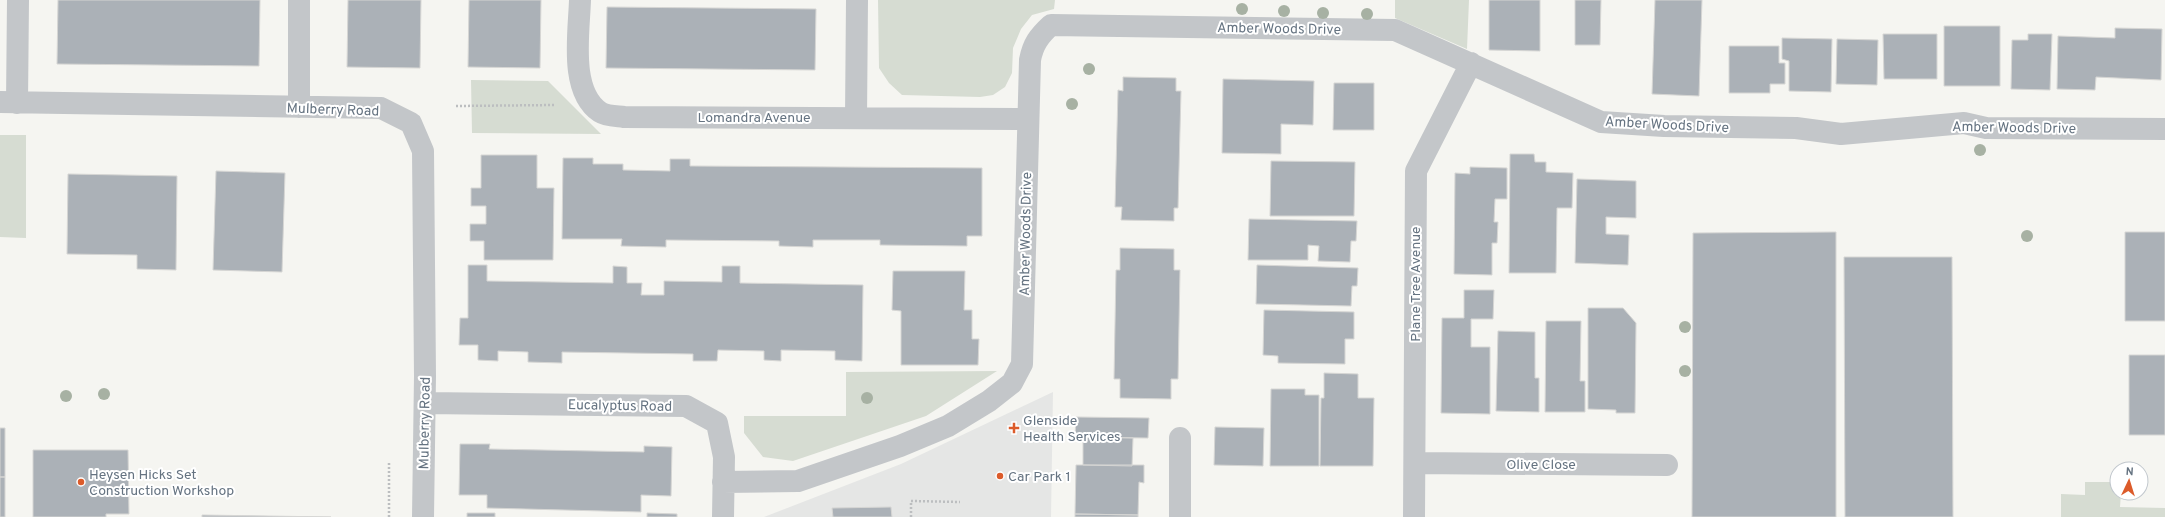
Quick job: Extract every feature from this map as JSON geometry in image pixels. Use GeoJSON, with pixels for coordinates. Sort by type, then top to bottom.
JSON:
{"type":"FeatureCollection","features":[{"type":"Feature","properties":{"kind":"street"},"geometry":{"type":"LineString","coordinates":[[9,103],[18,0]]}},
{"type":"Feature","properties":{"kind":"street"},"geometry":{"type":"LineString","coordinates":[[299,0],[299,107]]}},
{"type":"Feature","properties":{"kind":"street","name":"Lomandra Avenue"},"geometry":{"type":"LineString","coordinates":[[580,0],[578,71],[585,98],[601,113],[624,117],[1028,119]]}},
{"type":"Feature","properties":{"kind":"street"},"geometry":{"type":"LineString","coordinates":[[856,118],[857,0]]}},
{"type":"Feature","properties":{"kind":"street","name":"Amber Woods Drive"},"geometry":{"type":"LineString","coordinates":[[724,482],[798,481],[900,446],[948,426],[989,401],[1012,383],[1022,364],[1030,60],[1032,48],[1039,35],[1051,26],[1395,30],[1601,122],[1664,126],[1796,128],[1841,134],[1964,123],[1986,128],[2165,129]]}},
{"type":"Feature","properties":{"kind":"street","name":"Plane Tree Avenue"},"geometry":{"type":"LineString","coordinates":[[1414,517],[1416,171],[1471,63]]}},
{"type":"Feature","properties":{"kind":"street","name":"Mulberry Road"},"geometry":{"type":"LineString","coordinates":[[9,103],[381,108],[411,123],[423,151],[423,517]]}},
{"type":"Feature","properties":{"kind":"street","name":"Eucalyptus Road"},"geometry":{"type":"LineString","coordinates":[[424,403],[686,406],[717,423],[724,457],[723,517]]}},
{"type":"Feature","properties":{"kind":"street"},"geometry":{"type":"LineString","coordinates":[[1180,438],[1180,517]]}},
{"type":"Feature","properties":{"kind":"street","name":"Olive Close"},"geometry":{"type":"LineString","coordinates":[[1415,463],[1667,465]]}},
{"type":"Feature","properties":{"kind":"path"},"geometry":{"type":"LineString","coordinates":[[456,106],[556,105]]}},
{"type":"Feature","properties":{"kind":"path"},"geometry":{"type":"LineString","coordinates":[[389,462],[389,517]]}},
{"type":"Feature","properties":{"kind":"path"},"geometry":{"type":"LineString","coordinates":[[911,517],[911,501],[960,502]]}},
{"type":"Feature","properties":{"kind":"shaded area"},"geometry":{"type":"Polygon","coordinates":[[[878,0],[1055,0],[1054,9],[1032,15],[1021,29],[1013,48],[1012,73],[1005,87],[993,95],[980,97],[902,95],[889,83],[879,68],[878,0]]]}},
{"type":"Feature","properties":{"kind":"shaded area"},"geometry":{"type":"Polygon","coordinates":[[[1395,0],[1469,0],[1467,49],[1395,18],[1395,0]]]}},
{"type":"Feature","properties":{"kind":"shaded area"},"geometry":{"type":"Polygon","coordinates":[[[471,80],[548,81],[601,134],[472,133],[471,80]]]}},
{"type":"Feature","properties":{"kind":"shaded area"},"geometry":{"type":"Polygon","coordinates":[[[0,135],[26,135],[26,238],[0,237],[0,135]]]}},
{"type":"Feature","properties":{"kind":"shaded area"},"geometry":{"type":"Polygon","coordinates":[[[997,371],[926,416],[793,461],[763,457],[744,433],[744,416],[846,416],[846,372],[997,371]]]}},
{"type":"Feature","properties":{"kind":"shaded area","name":"Glenside Health Services"},"geometry":{"type":"Polygon","coordinates":[[[1053,392],[1051,517],[764,517],[901,464],[1053,392]]]}},
{"type":"Feature","properties":{"kind":"shaded area"},"geometry":{"type":"Polygon","coordinates":[[[2085,482],[2109,482],[2109,501],[2120,501],[2120,507],[2165,508],[2165,517],[2061,517],[2061,494],[2085,495],[2085,482]]]}},
{"type":"Feature","properties":{"kind":"building"},"geometry":{"type":"Polygon","coordinates":[[[58,0],[260,0],[259,66],[57,64],[58,0]]]}},
{"type":"Feature","properties":{"kind":"building"},"geometry":{"type":"Polygon","coordinates":[[[348,0],[421,0],[420,68],[347,67],[348,0]]]}},
{"type":"Feature","properties":{"kind":"building"},"geometry":{"type":"Polygon","coordinates":[[[469,0],[541,0],[540,68],[468,67],[469,0]]]}},
{"type":"Feature","properties":{"kind":"building"},"geometry":{"type":"Polygon","coordinates":[[[1489,0],[1540,0],[1540,51],[1489,50],[1489,0]]]}},
{"type":"Feature","properties":{"kind":"building"},"geometry":{"type":"Polygon","coordinates":[[[1575,0],[1601,0],[1600,45],[1575,45],[1575,0]]]}},
{"type":"Feature","properties":{"kind":"building"},"geometry":{"type":"Polygon","coordinates":[[[1655,0],[1702,0],[1699,96],[1652,94],[1655,0]]]}},
{"type":"Feature","properties":{"kind":"building"},"geometry":{"type":"Polygon","coordinates":[[[607,7],[816,9],[815,70],[606,68],[607,7]]]}},
{"type":"Feature","properties":{"kind":"building"},"geometry":{"type":"Polygon","coordinates":[[[1944,26],[2000,26],[2000,86],[1944,86],[1944,26]]]}},
{"type":"Feature","properties":{"kind":"building"},"geometry":{"type":"Polygon","coordinates":[[[2115,28],[2162,29],[2161,80],[2096,77],[2095,90],[2057,89],[2058,36],[2115,38],[2115,28]]]}},
{"type":"Feature","properties":{"kind":"building"},"geometry":{"type":"Polygon","coordinates":[[[1883,34],[1937,34],[1937,79],[1884,79],[1883,34]]]}},
{"type":"Feature","properties":{"kind":"building"},"geometry":{"type":"Polygon","coordinates":[[[2028,34],[2052,34],[2050,90],[2011,89],[2012,40],[2028,40],[2028,34]]]}},
{"type":"Feature","properties":{"kind":"building"},"geometry":{"type":"Polygon","coordinates":[[[1782,38],[1832,39],[1831,92],[1789,91],[1789,61],[1782,59],[1782,38]]]}},
{"type":"Feature","properties":{"kind":"building"},"geometry":{"type":"Polygon","coordinates":[[[1837,39],[1878,40],[1877,85],[1836,84],[1837,39]]]}},
{"type":"Feature","properties":{"kind":"building"},"geometry":{"type":"Polygon","coordinates":[[[1729,46],[1779,46],[1779,63],[1785,63],[1785,84],[1770,84],[1770,93],[1729,93],[1729,46]]]}},
{"type":"Feature","properties":{"kind":"building"},"geometry":{"type":"Polygon","coordinates":[[[1123,77],[1176,78],[1176,91],[1181,91],[1178,208],[1174,208],[1174,221],[1121,220],[1122,207],[1115,207],[1118,90],[1123,91],[1123,77]]]}},
{"type":"Feature","properties":{"kind":"building"},"geometry":{"type":"Polygon","coordinates":[[[1223,79],[1314,81],[1313,125],[1281,124],[1281,154],[1222,153],[1223,79]]]}},
{"type":"Feature","properties":{"kind":"building"},"geometry":{"type":"Polygon","coordinates":[[[1334,83],[1374,83],[1374,130],[1333,130],[1334,83]]]}},
{"type":"Feature","properties":{"kind":"building"},"geometry":{"type":"Polygon","coordinates":[[[1510,154],[1534,154],[1535,162],[1546,162],[1546,172],[1573,173],[1572,208],[1557,208],[1556,273],[1509,273],[1510,154]]]}},
{"type":"Feature","properties":{"kind":"building"},"geometry":{"type":"Polygon","coordinates":[[[481,155],[537,155],[537,188],[554,188],[553,260],[484,260],[484,241],[470,241],[470,224],[486,224],[486,206],[471,206],[471,188],[481,188],[481,155]]]}},
{"type":"Feature","properties":{"kind":"building"},"geometry":{"type":"Polygon","coordinates":[[[563,158],[593,158],[593,164],[623,164],[623,170],[670,171],[670,159],[690,159],[690,166],[982,168],[982,236],[967,236],[967,246],[880,245],[880,240],[813,240],[813,247],[779,246],[779,241],[666,240],[666,247],[621,246],[622,239],[562,239],[563,158]]]}},
{"type":"Feature","properties":{"kind":"building"},"geometry":{"type":"Polygon","coordinates":[[[1271,161],[1355,162],[1354,216],[1270,216],[1271,161]]]}},
{"type":"Feature","properties":{"kind":"building"},"geometry":{"type":"Polygon","coordinates":[[[1470,167],[1507,168],[1507,199],[1495,199],[1494,222],[1498,222],[1497,243],[1492,243],[1492,275],[1454,274],[1455,173],[1470,174],[1470,167]]]}},
{"type":"Feature","properties":{"kind":"building"},"geometry":{"type":"Polygon","coordinates":[[[216,171],[285,173],[282,272],[213,270],[216,171]]]}},
{"type":"Feature","properties":{"kind":"building"},"geometry":{"type":"Polygon","coordinates":[[[68,174],[177,176],[176,270],[137,269],[137,255],[67,254],[68,174]]]}},
{"type":"Feature","properties":{"kind":"building"},"geometry":{"type":"Polygon","coordinates":[[[1577,179],[1636,181],[1636,218],[1606,217],[1606,234],[1629,235],[1628,265],[1575,263],[1577,179]]]}},
{"type":"Feature","properties":{"kind":"building"},"geometry":{"type":"Polygon","coordinates":[[[1249,219],[1357,221],[1356,241],[1351,241],[1350,262],[1318,261],[1319,246],[1308,245],[1308,260],[1248,260],[1249,219]]]}},
{"type":"Feature","properties":{"kind":"building"},"geometry":{"type":"Polygon","coordinates":[[[1836,232],[1836,517],[1692,517],[1693,233],[1836,232]]]}},
{"type":"Feature","properties":{"kind":"building"},"geometry":{"type":"Polygon","coordinates":[[[2125,232],[2165,232],[2165,321],[2125,321],[2125,232]]]}},
{"type":"Feature","properties":{"kind":"building"},"geometry":{"type":"Polygon","coordinates":[[[1120,248],[1174,249],[1174,270],[1180,270],[1178,379],[1171,379],[1171,399],[1120,398],[1120,379],[1114,379],[1116,270],[1120,270],[1120,248]]]}},
{"type":"Feature","properties":{"kind":"building"},"geometry":{"type":"Polygon","coordinates":[[[1844,257],[1952,257],[1953,517],[1845,517],[1844,257]]]}},
{"type":"Feature","properties":{"kind":"building"},"geometry":{"type":"Polygon","coordinates":[[[468,265],[487,265],[487,281],[613,283],[613,266],[627,267],[627,283],[642,283],[641,295],[664,295],[664,281],[722,282],[722,266],[740,266],[740,283],[863,285],[862,361],[835,360],[835,351],[781,350],[781,361],[764,360],[764,351],[718,350],[717,361],[693,361],[693,354],[562,352],[562,363],[528,362],[528,352],[498,351],[498,361],[478,360],[478,345],[459,345],[460,318],[468,318],[468,265]]]}},
{"type":"Feature","properties":{"kind":"building"},"geometry":{"type":"Polygon","coordinates":[[[1257,265],[1358,268],[1357,286],[1352,286],[1351,306],[1256,304],[1257,265]]]}},
{"type":"Feature","properties":{"kind":"building"},"geometry":{"type":"Polygon","coordinates":[[[893,271],[965,271],[964,310],[972,310],[972,339],[979,339],[978,365],[901,365],[901,311],[892,310],[893,271]]]}},
{"type":"Feature","properties":{"kind":"building"},"geometry":{"type":"Polygon","coordinates":[[[1464,290],[1494,290],[1493,319],[1471,319],[1471,347],[1490,347],[1490,414],[1441,413],[1442,318],[1464,318],[1464,290]]]}},
{"type":"Feature","properties":{"kind":"building"},"geometry":{"type":"Polygon","coordinates":[[[1588,308],[1623,308],[1636,323],[1635,413],[1616,413],[1616,410],[1588,409],[1588,308]]]}},
{"type":"Feature","properties":{"kind":"building"},"geometry":{"type":"Polygon","coordinates":[[[1264,310],[1354,312],[1354,339],[1345,339],[1345,364],[1278,363],[1278,356],[1263,355],[1264,310]]]}},
{"type":"Feature","properties":{"kind":"building"},"geometry":{"type":"Polygon","coordinates":[[[1546,321],[1581,321],[1580,381],[1585,381],[1585,412],[1545,412],[1546,321]]]}},
{"type":"Feature","properties":{"kind":"building"},"geometry":{"type":"Polygon","coordinates":[[[1498,331],[1535,332],[1535,378],[1539,378],[1539,412],[1496,411],[1498,331]]]}},
{"type":"Feature","properties":{"kind":"building"},"geometry":{"type":"Polygon","coordinates":[[[2129,355],[2165,355],[2165,435],[2129,435],[2129,355]]]}},
{"type":"Feature","properties":{"kind":"building"},"geometry":{"type":"Polygon","coordinates":[[[1324,373],[1358,374],[1358,398],[1374,398],[1373,466],[1320,466],[1321,398],[1324,398],[1324,373]]]}},
{"type":"Feature","properties":{"kind":"building"},"geometry":{"type":"Polygon","coordinates":[[[1271,389],[1305,389],[1305,395],[1319,395],[1319,466],[1270,466],[1271,389]]]}},
{"type":"Feature","properties":{"kind":"building"},"geometry":{"type":"Polygon","coordinates":[[[1076,417],[1149,418],[1148,438],[1075,437],[1076,417]]]}},
{"type":"Feature","properties":{"kind":"building"},"geometry":{"type":"Polygon","coordinates":[[[1215,427],[1264,428],[1263,466],[1214,465],[1215,427]]]}},
{"type":"Feature","properties":{"kind":"building"},"geometry":{"type":"Polygon","coordinates":[[[0,428],[5,428],[5,477],[0,477],[0,428]]]}},
{"type":"Feature","properties":{"kind":"building"},"geometry":{"type":"Polygon","coordinates":[[[1083,437],[1133,438],[1132,466],[1083,465],[1083,437]]]}},
{"type":"Feature","properties":{"kind":"building"},"geometry":{"type":"Polygon","coordinates":[[[460,444],[490,444],[489,449],[644,452],[644,446],[672,447],[671,496],[641,495],[641,512],[487,508],[487,495],[459,495],[460,444]]]}},
{"type":"Feature","properties":{"kind":"building","name":"Heysen Hicks Set Construction Workshop"},"geometry":{"type":"Polygon","coordinates":[[[33,450],[128,450],[129,514],[106,514],[106,517],[33,517],[33,450]]]}},
{"type":"Feature","properties":{"kind":"building"},"geometry":{"type":"Polygon","coordinates":[[[1076,465],[1144,465],[1144,483],[1139,482],[1138,515],[1075,514],[1076,465]]]}},
{"type":"Feature","properties":{"kind":"building"},"geometry":{"type":"Polygon","coordinates":[[[0,477],[5,477],[5,517],[0,517],[0,477]]]}},
{"type":"Feature","properties":{"kind":"building"},"geometry":{"type":"Polygon","coordinates":[[[891,507],[892,517],[833,517],[832,508],[891,507]]]}},
{"type":"Feature","properties":{"kind":"building"},"geometry":{"type":"Polygon","coordinates":[[[467,513],[495,513],[495,517],[467,517],[467,513]]]}},
{"type":"Feature","properties":{"kind":"building"},"geometry":{"type":"Polygon","coordinates":[[[647,513],[677,514],[677,517],[647,517],[647,513]]]}},
{"type":"Feature","properties":{"kind":"building"},"geometry":{"type":"Polygon","coordinates":[[[1075,514],[1138,515],[1138,517],[1075,517],[1075,514]]]}},
{"type":"Feature","properties":{"kind":"building"},"geometry":{"type":"Polygon","coordinates":[[[202,515],[331,517],[202,517],[202,515]]]}},
{"type":"Feature","properties":{"kind":"place","name":"Glenside Health Services"},"geometry":{"type":"Point","coordinates":[1014,428]}},
{"type":"Feature","properties":{"kind":"place","name":"Car Park 1"},"geometry":{"type":"Point","coordinates":[1000,476]}},
{"type":"Feature","properties":{"kind":"place","name":"Heysen Hicks Set Construction Workshop"},"geometry":{"type":"Point","coordinates":[81,482]}}]}
